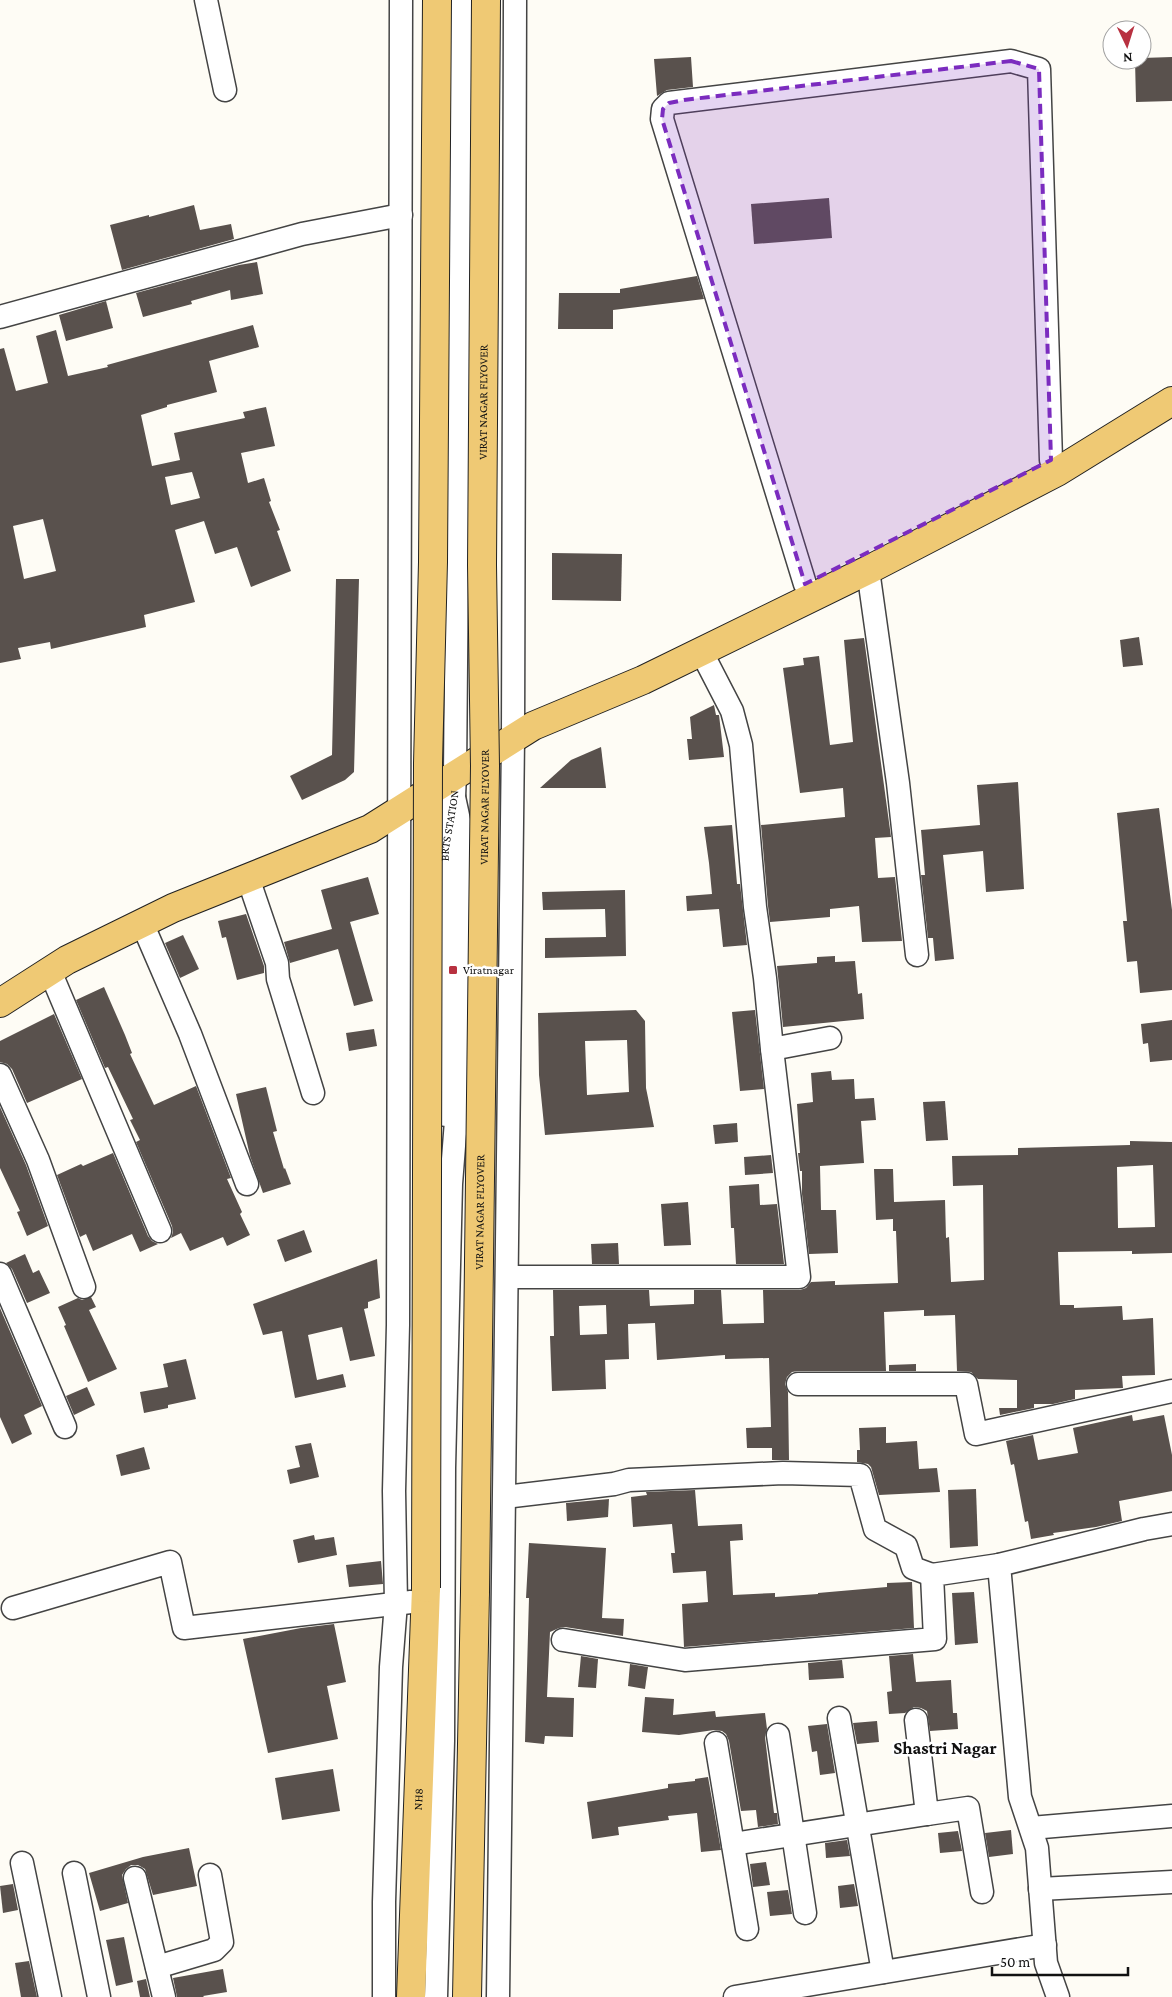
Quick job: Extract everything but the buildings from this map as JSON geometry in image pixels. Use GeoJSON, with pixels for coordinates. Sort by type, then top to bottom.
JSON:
{"type":"FeatureCollection","features":[{"type":"Feature","properties":{"kind":"main road"},"geometry":{"type":"LineString","coordinates":[[425,1595],[428,764],[434,494],[438,0]]}},
{"type":"Feature","properties":{"kind":"main road","name":"VIRAT NAGAR FLYOVER"},"geometry":{"type":"LineString","coordinates":[[474,1603],[485,766],[482,565],[486,0]]}},
{"type":"Feature","properties":{"kind":"main road"},"geometry":{"type":"LineString","coordinates":[[0,984],[60,947],[167,894],[400,803],[455,776],[512,731],[528,715],[638,668],[1051,460],[1172,386]]}},
{"type":"Feature","properties":{"kind":"main road"},"geometry":{"type":"LineString","coordinates":[[512,731],[533,726],[643,680],[868,570],[1057,472],[1172,401]]}},
{"type":"Feature","properties":{"kind":"main road"},"geometry":{"type":"LineString","coordinates":[[0,1003],[67,960],[173,908],[370,829],[400,803]]}},
{"type":"Feature","properties":{"kind":"main road","name":"NH8"},"geometry":{"type":"LineString","coordinates":[[411,1997],[425,1595]]}},
{"type":"Feature","properties":{"kind":"main road"},"geometry":{"type":"LineString","coordinates":[[467,1997],[474,1603]]}},
{"type":"Feature","properties":{"kind":"street"},"geometry":{"type":"LineString","coordinates":[[206,0],[225,90]]}},
{"type":"Feature","properties":{"kind":"street"},"geometry":{"type":"LineString","coordinates":[[384,1997],[384,1902],[391,1667],[396,1603],[394,1491],[398,1325],[401,0]]}},
{"type":"Feature","properties":{"kind":"street","name":"BRTS STATION"},"geometry":{"type":"LineString","coordinates":[[436,1997],[443,1741],[444,1468],[451,1184],[461,1058],[464,848],[455,776],[462,0]]}},
{"type":"Feature","properties":{"kind":"street"},"geometry":{"type":"LineString","coordinates":[[498,1997],[508,1276],[515,0]]}},
{"type":"Feature","properties":{"kind":"street"},"geometry":{"type":"LineString","coordinates":[[806,584],[662,119],[663,109],[669,103],[1011,61],[1039,69],[1051,460]]}},
{"type":"Feature","properties":{"kind":"street"},"geometry":{"type":"LineString","coordinates":[[0,316],[302,234],[401,215]]}},
{"type":"Feature","properties":{"kind":"street"},"geometry":{"type":"LineString","coordinates":[[868,570],[898,783],[917,955]]}},
{"type":"Feature","properties":{"kind":"street"},"geometry":{"type":"LineString","coordinates":[[508,1276],[800,1277],[755,907],[741,745],[732,711],[701,651]]}},
{"type":"Feature","properties":{"kind":"street"},"geometry":{"type":"LineString","coordinates":[[248,878],[277,963],[278,979],[313,1093]]}},
{"type":"Feature","properties":{"kind":"street"},"geometry":{"type":"LineString","coordinates":[[142,923],[190,1034],[247,1184]]}},
{"type":"Feature","properties":{"kind":"street"},"geometry":{"type":"LineString","coordinates":[[50,970],[160,1231]]}},
{"type":"Feature","properties":{"kind":"street"},"geometry":{"type":"LineString","coordinates":[[772,1049],[830,1038]]}},
{"type":"Feature","properties":{"kind":"street"},"geometry":{"type":"LineString","coordinates":[[0,1075],[38,1160],[84,1287]]}},
{"type":"Feature","properties":{"kind":"street"},"geometry":{"type":"LineString","coordinates":[[1,1277],[65,1427]]}},
{"type":"Feature","properties":{"kind":"street"},"geometry":{"type":"LineString","coordinates":[[798,1384],[966,1384],[976,1434],[1172,1391]]}},
{"type":"Feature","properties":{"kind":"street"},"geometry":{"type":"LineString","coordinates":[[505,1498],[614,1484],[629,1480],[784,1473],[860,1475],[875,1530],[906,1546],[913,1568],[932,1574],[999,1565],[1144,1529],[1172,1524]]}},
{"type":"Feature","properties":{"kind":"street"},"geometry":{"type":"LineString","coordinates":[[13,1608],[170,1562],[184,1628],[396,1603],[425,1595]]}},
{"type":"Feature","properties":{"kind":"street"},"geometry":{"type":"LineString","coordinates":[[999,1565],[1020,1797],[1037,1848],[1046,1963],[1058,1997]]}},
{"type":"Feature","properties":{"kind":"street"},"geometry":{"type":"LineString","coordinates":[[563,1640],[685,1660],[935,1639],[932,1574]]}},
{"type":"Feature","properties":{"kind":"street"},"geometry":{"type":"LineString","coordinates":[[474,1603],[502,1608]]}},
{"type":"Feature","properties":{"kind":"street"},"geometry":{"type":"LineString","coordinates":[[839,1718],[884,1972]]}},
{"type":"Feature","properties":{"kind":"street"},"geometry":{"type":"LineString","coordinates":[[916,1720],[926,1814]]}},
{"type":"Feature","properties":{"kind":"street"},"geometry":{"type":"LineString","coordinates":[[778,1735],[805,1913]]}},
{"type":"Feature","properties":{"kind":"street"},"geometry":{"type":"LineString","coordinates":[[716,1743],[747,1929]]}},
{"type":"Feature","properties":{"kind":"street"},"geometry":{"type":"LineString","coordinates":[[471,1769],[501,1771]]}},
{"type":"Feature","properties":{"kind":"street"},"geometry":{"type":"LineString","coordinates":[[388,1791],[418,1790]]}},
{"type":"Feature","properties":{"kind":"street"},"geometry":{"type":"LineString","coordinates":[[733,1844],[968,1808],[982,1892]]}},
{"type":"Feature","properties":{"kind":"street"},"geometry":{"type":"LineString","coordinates":[[1030,1828],[1172,1816]]}},
{"type":"Feature","properties":{"kind":"street"},"geometry":{"type":"LineString","coordinates":[[22,1863],[50,1997]]}},
{"type":"Feature","properties":{"kind":"street"},"geometry":{"type":"LineString","coordinates":[[74,1873],[99,1997]]}},
{"type":"Feature","properties":{"kind":"street"},"geometry":{"type":"LineString","coordinates":[[157,1967],[214,1950],[222,1942],[210,1875]]}},
{"type":"Feature","properties":{"kind":"street"},"geometry":{"type":"LineString","coordinates":[[135,1878],[164,1997]]}},
{"type":"Feature","properties":{"kind":"street"},"geometry":{"type":"LineString","coordinates":[[1040,1889],[1172,1882]]}},
{"type":"Feature","properties":{"kind":"street"},"geometry":{"type":"LineString","coordinates":[[735,1997],[1045,1945]]}},
{"type":"Feature","properties":{"kind":"highlighted area"},"geometry":{"type":"Polygon","coordinates":[[[1011,61],[1039,69],[1051,460],[805,584],[662,119],[663,109],[669,103],[684,100],[1011,61]]]}},
{"type":"Feature","properties":{"kind":"place","name":"Viratnagar"},"geometry":{"type":"Point","coordinates":[453,970]}},
{"type":"Feature","properties":{"kind":"district","name":"Shastri Nagar"},"geometry":{"type":"Point","coordinates":[945,1748]}}]}
